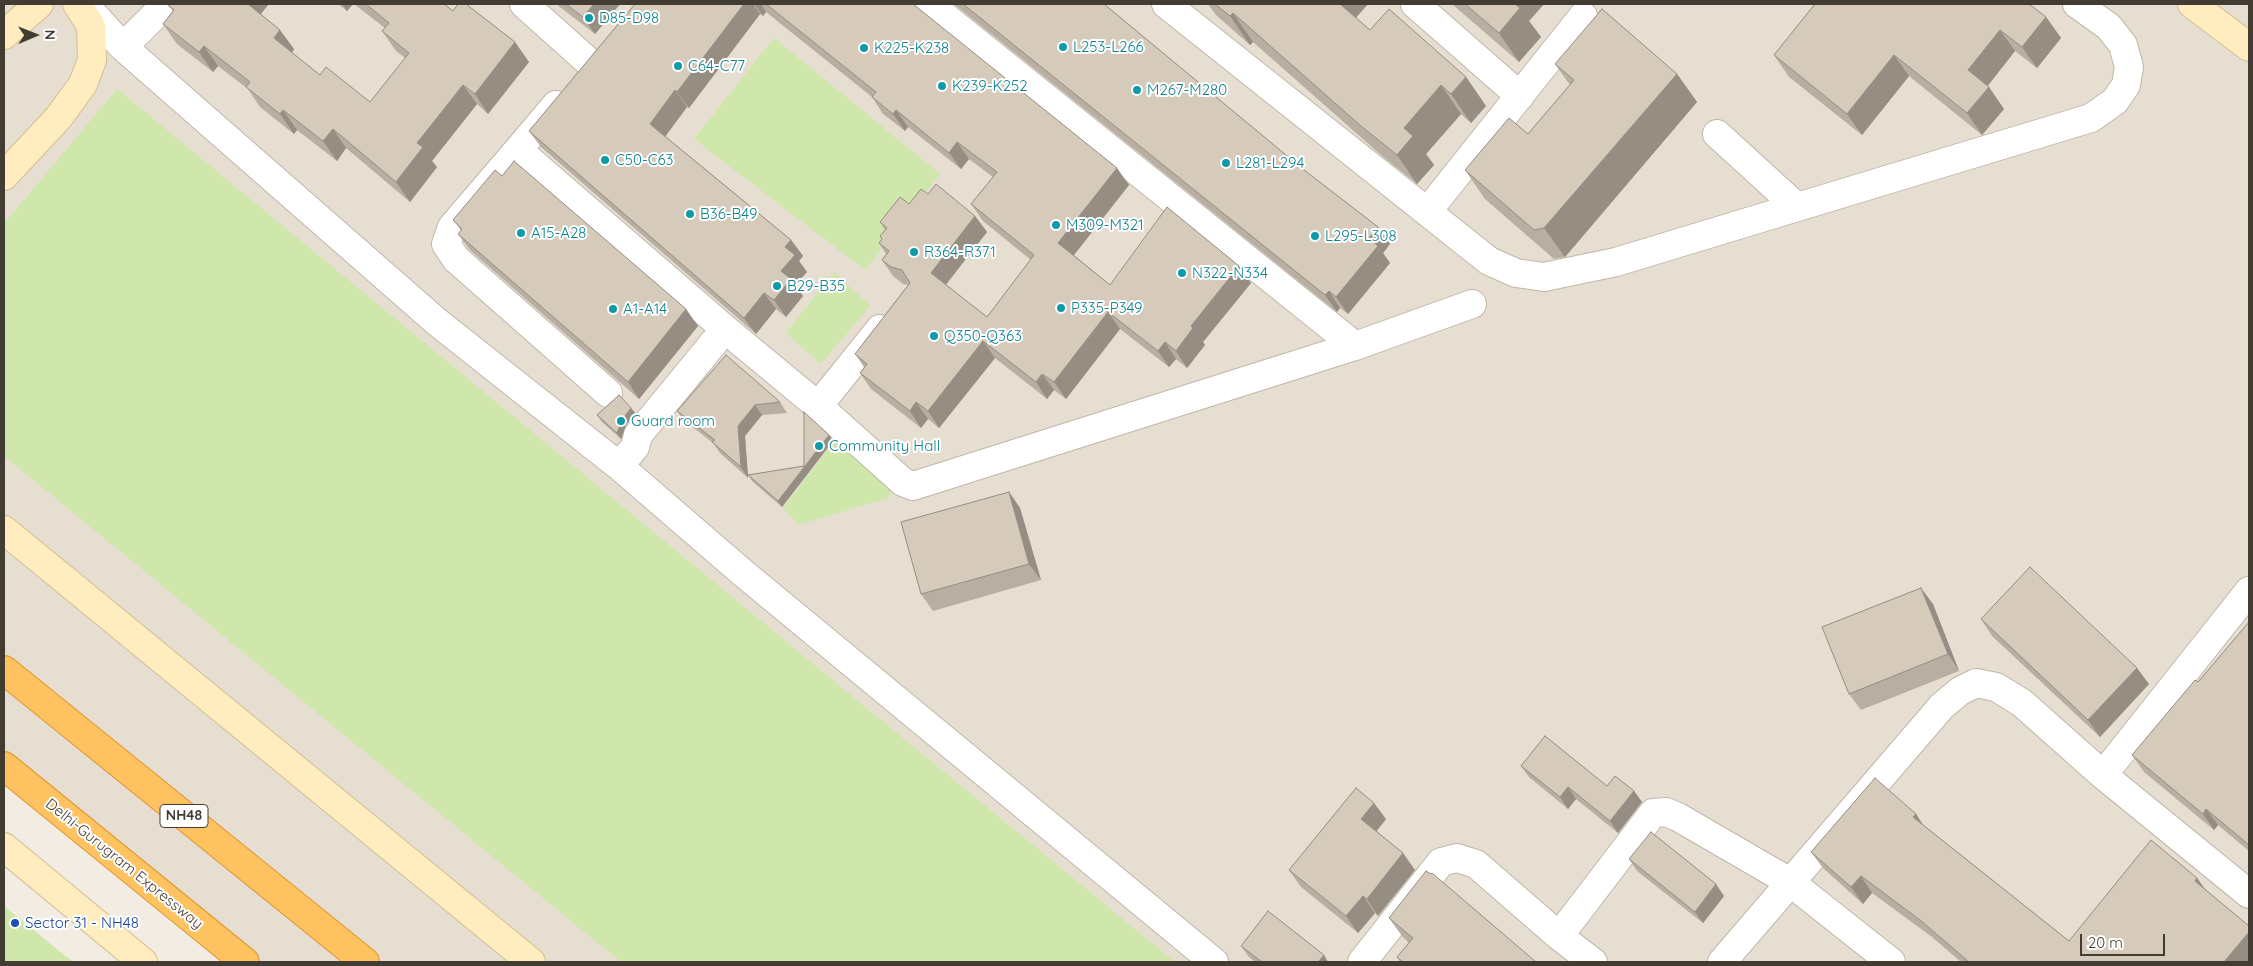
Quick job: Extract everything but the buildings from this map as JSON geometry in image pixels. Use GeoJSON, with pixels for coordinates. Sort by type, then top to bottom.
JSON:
{"type":"FeatureCollection","features":[{"type":"Feature","properties":{"kind":"highway","name":"NH48"},"geometry":{"type":"LineString","coordinates":[[4,670],[365,962]]}},
{"type":"Feature","properties":{"kind":"highway","name":"Delhi-Gurugram Expressway"},"geometry":{"type":"LineString","coordinates":[[4,766],[245,962]]}},
{"type":"Feature","properties":{"kind":"main road"},"geometry":{"type":"LineString","coordinates":[[4,35],[38,4]]}},
{"type":"Feature","properties":{"kind":"main road"},"geometry":{"type":"LineString","coordinates":[[4,176],[59,117],[83,84],[92,60],[90,26],[77,4]]}},
{"type":"Feature","properties":{"kind":"main road"},"geometry":{"type":"LineString","coordinates":[[2192,4],[2249,47]]}},
{"type":"Feature","properties":{"kind":"main road"},"geometry":{"type":"LineString","coordinates":[[4,530],[531,962]]}},
{"type":"Feature","properties":{"kind":"main road"},"geometry":{"type":"LineString","coordinates":[[4,847],[142,962]]}},
{"type":"Feature","properties":{"kind":"street"},"geometry":{"type":"LineString","coordinates":[[84,4],[123,47],[437,322],[627,456],[750,580],[1214,962]]}},
{"type":"Feature","properties":{"kind":"street"},"geometry":{"type":"LineString","coordinates":[[123,47],[166,4]]}},
{"type":"Feature","properties":{"kind":"street"},"geometry":{"type":"LineString","coordinates":[[524,4],[590,63]]}},
{"type":"Feature","properties":{"kind":"street"},"geometry":{"type":"LineString","coordinates":[[929,4],[1355,346]]}},
{"type":"Feature","properties":{"kind":"street"},"geometry":{"type":"LineString","coordinates":[[1166,4],[1195,13],[1427,212],[1489,261],[1516,273],[1544,277],[1616,262],[2091,118],[2115,101],[2126,85],[2129,67],[2123,45],[2109,26],[2077,4]]}},
{"type":"Feature","properties":{"kind":"street"},"geometry":{"type":"LineString","coordinates":[[1415,4],[1520,96]]}},
{"type":"Feature","properties":{"kind":"street"},"geometry":{"type":"LineString","coordinates":[[1427,212],[1583,16]]}},
{"type":"Feature","properties":{"kind":"street"},"geometry":{"type":"LineString","coordinates":[[608,393],[456,259],[446,244],[452,228],[609,41]]}},
{"type":"Feature","properties":{"kind":"street"},"geometry":{"type":"LineString","coordinates":[[1717,134],[1797,207]]}},
{"type":"Feature","properties":{"kind":"street"},"geometry":{"type":"LineString","coordinates":[[518,150],[730,334],[818,406],[903,482],[913,486],[1355,346],[1472,304]]}},
{"type":"Feature","properties":{"kind":"street"},"geometry":{"type":"LineString","coordinates":[[818,406],[898,306]]}},
{"type":"Feature","properties":{"kind":"street"},"geometry":{"type":"LineString","coordinates":[[627,456],[638,435],[730,334]]}},
{"type":"Feature","properties":{"kind":"street"},"geometry":{"type":"LineString","coordinates":[[2103,775],[2249,591]]}},
{"type":"Feature","properties":{"kind":"street"},"geometry":{"type":"LineString","coordinates":[[1722,962],[1942,706],[1960,692],[1976,683],[1996,687],[2022,703],[2103,775],[2249,894]]}},
{"type":"Feature","properties":{"kind":"street"},"geometry":{"type":"LineString","coordinates":[[1559,936],[1653,814],[1666,812],[1678,817],[1790,882],[1891,962]]}},
{"type":"Feature","properties":{"kind":"street"},"geometry":{"type":"LineString","coordinates":[[1362,962],[1440,862],[1457,858],[1476,864],[1559,936],[1593,962]]}},
{"type":"Feature","properties":{"kind":"shaded area"},"geometry":{"type":"Polygon","coordinates":[[[4,4],[2249,4],[2249,962],[237,962],[4,760],[4,4]]]}},
{"type":"Feature","properties":{"kind":"green space"},"geometry":{"type":"Polygon","coordinates":[[[774,38],[940,174],[865,270],[694,139],[774,38]]]}},
{"type":"Feature","properties":{"kind":"green space"},"geometry":{"type":"Polygon","coordinates":[[[117,89],[1175,962],[621,962],[4,456],[4,224],[117,89]]]}},
{"type":"Feature","properties":{"kind":"green space"},"geometry":{"type":"Polygon","coordinates":[[[834,272],[870,306],[821,364],[786,333],[834,272]]]}},
{"type":"Feature","properties":{"kind":"green space"},"geometry":{"type":"Polygon","coordinates":[[[835,440],[892,490],[888,498],[798,525],[783,508],[835,440]]]}},
{"type":"Feature","properties":{"kind":"green space"},"geometry":{"type":"Polygon","coordinates":[[[4,906],[73,962],[4,962],[4,906]]]}},
{"type":"Feature","properties":{"kind":"place","name":"D85-D98"},"geometry":{"type":"Point","coordinates":[589,18]}},
{"type":"Feature","properties":{"kind":"place","name":"L253-L266"},"geometry":{"type":"Point","coordinates":[1063,47]}},
{"type":"Feature","properties":{"kind":"place","name":"K225-K238"},"geometry":{"type":"Point","coordinates":[864,48]}},
{"type":"Feature","properties":{"kind":"place","name":"C64-C77"},"geometry":{"type":"Point","coordinates":[678,66]}},
{"type":"Feature","properties":{"kind":"place","name":"K239-K252"},"geometry":{"type":"Point","coordinates":[942,86]}},
{"type":"Feature","properties":{"kind":"place","name":"M267-M280"},"geometry":{"type":"Point","coordinates":[1137,90]}},
{"type":"Feature","properties":{"kind":"place","name":"C50-C63"},"geometry":{"type":"Point","coordinates":[605,160]}},
{"type":"Feature","properties":{"kind":"place","name":"L281-L294"},"geometry":{"type":"Point","coordinates":[1226,163]}},
{"type":"Feature","properties":{"kind":"place","name":"B36-B49"},"geometry":{"type":"Point","coordinates":[690,214]}},
{"type":"Feature","properties":{"kind":"place","name":"M309-M321"},"geometry":{"type":"Point","coordinates":[1056,225]}},
{"type":"Feature","properties":{"kind":"place","name":"A15-A28"},"geometry":{"type":"Point","coordinates":[521,233]}},
{"type":"Feature","properties":{"kind":"place","name":"L295-L308"},"geometry":{"type":"Point","coordinates":[1315,236]}},
{"type":"Feature","properties":{"kind":"place","name":"R364-R371"},"geometry":{"type":"Point","coordinates":[914,252]}},
{"type":"Feature","properties":{"kind":"place","name":"N322-N334"},"geometry":{"type":"Point","coordinates":[1182,273]}},
{"type":"Feature","properties":{"kind":"place","name":"B29-B35"},"geometry":{"type":"Point","coordinates":[777,286]}},
{"type":"Feature","properties":{"kind":"place","name":"P335-P349"},"geometry":{"type":"Point","coordinates":[1061,308]}},
{"type":"Feature","properties":{"kind":"place","name":"A1-A14"},"geometry":{"type":"Point","coordinates":[613,309]}},
{"type":"Feature","properties":{"kind":"place","name":"Q350-Q363"},"geometry":{"type":"Point","coordinates":[934,336]}},
{"type":"Feature","properties":{"kind":"place","name":"Guard room"},"geometry":{"type":"Point","coordinates":[621,421]}},
{"type":"Feature","properties":{"kind":"place","name":"Community Hall"},"geometry":{"type":"Point","coordinates":[819,446]}},
{"type":"Feature","properties":{"kind":"place","name":"Sector 31 - NH48"},"geometry":{"type":"Point","coordinates":[15,923]}}]}
